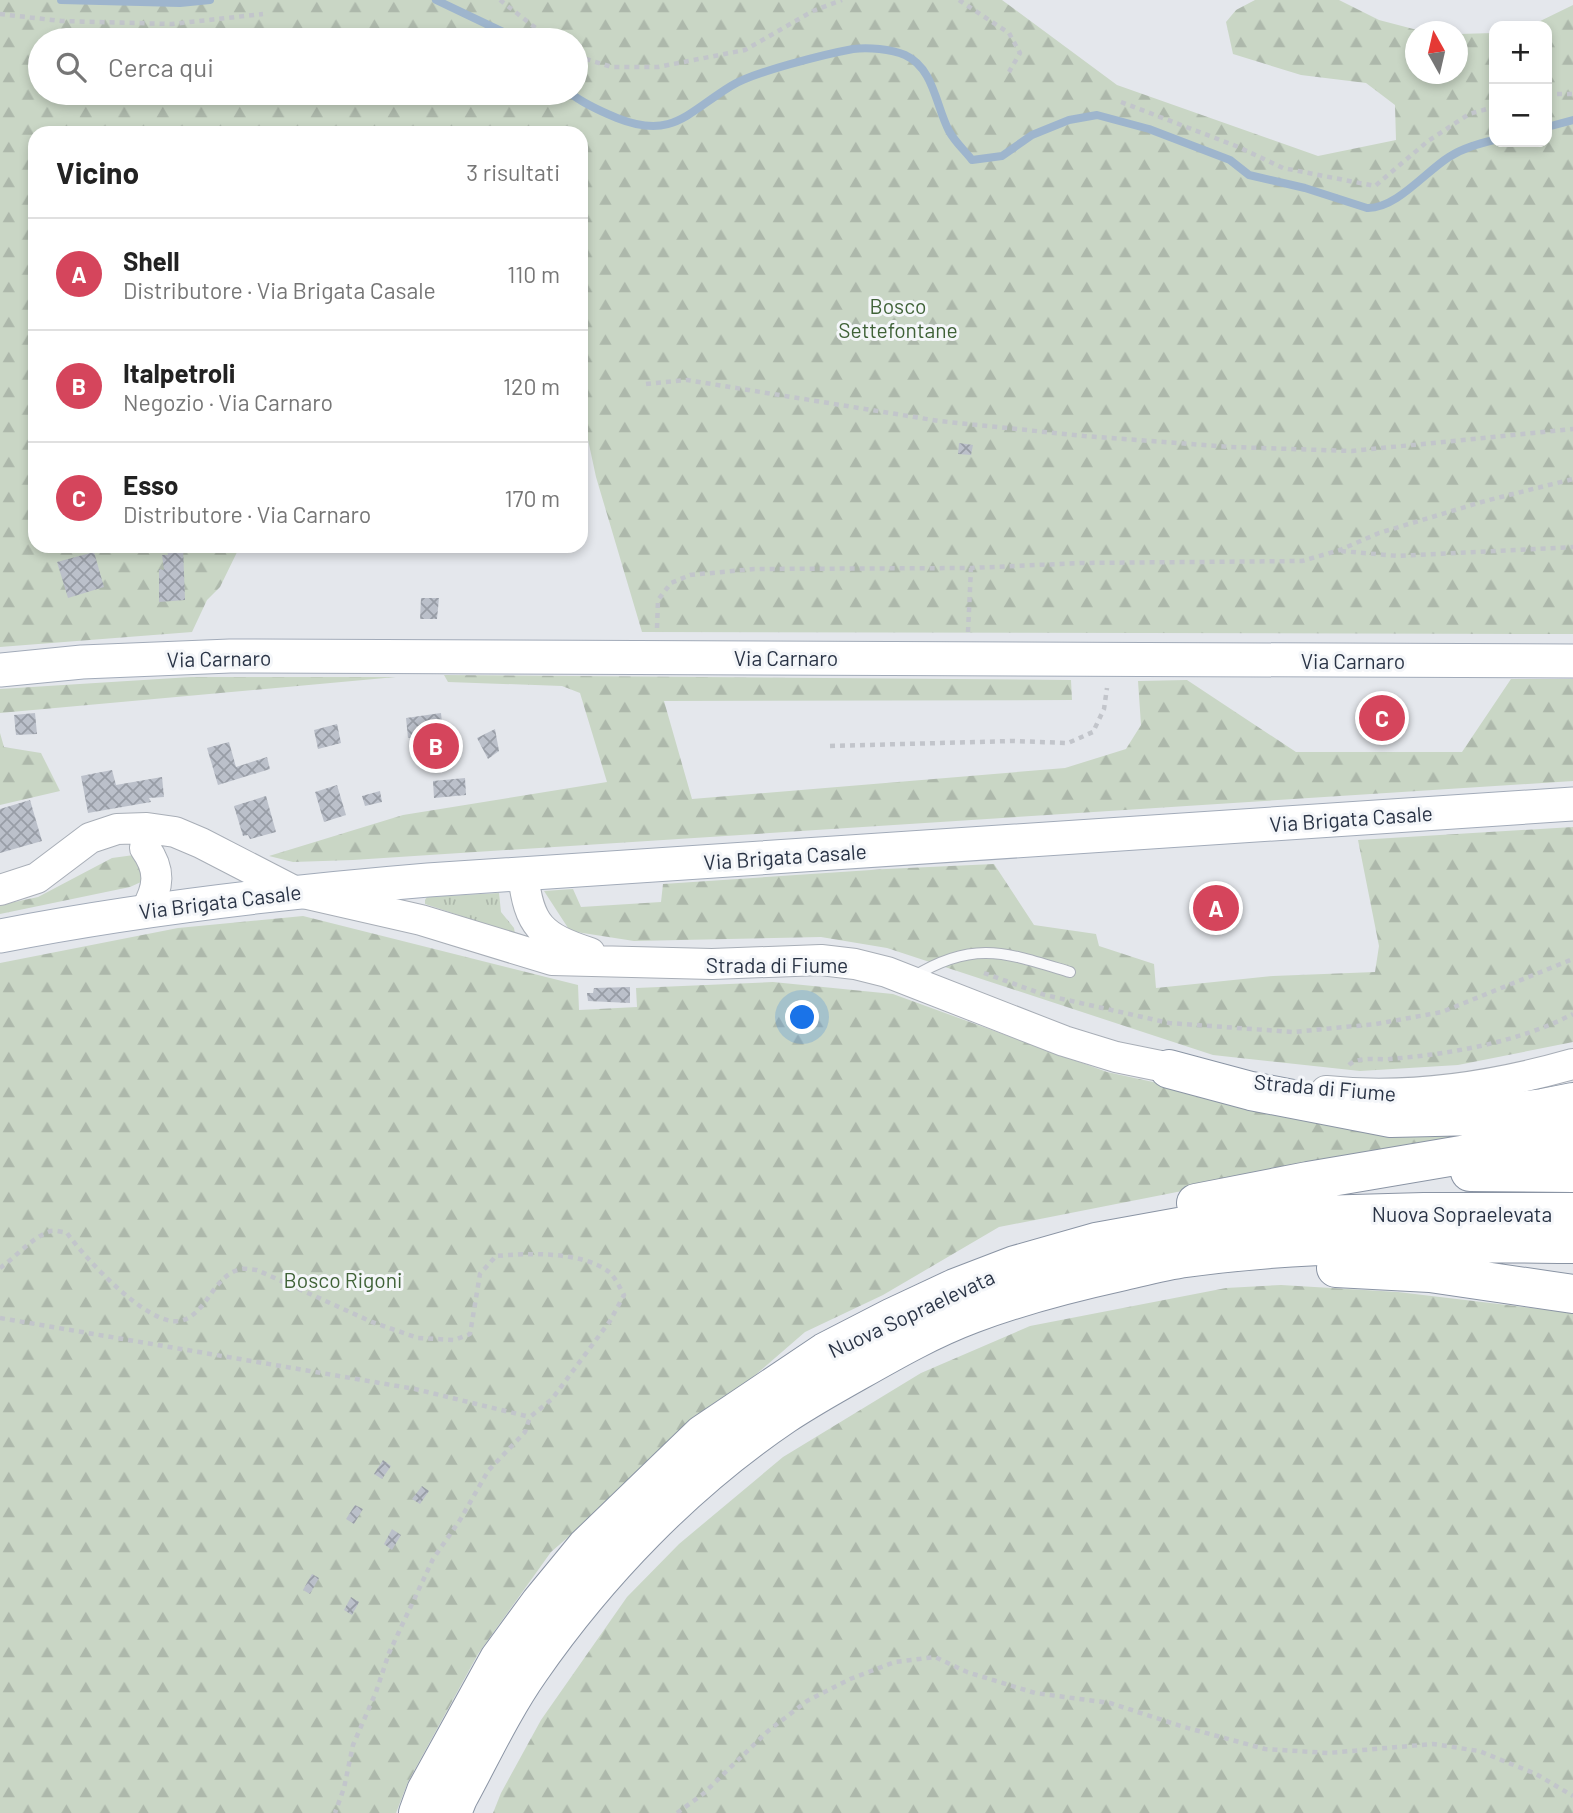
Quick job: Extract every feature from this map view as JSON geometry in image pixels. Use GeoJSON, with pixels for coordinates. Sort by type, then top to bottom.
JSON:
{"type":"FeatureCollection","features":[{"type":"Feature","properties":{"kind":"highway"},"geometry":{"type":"LineString","coordinates":[[1169,1069],[1251,1091],[1391,1118],[1478,1116],[1573,1102]]}},
{"type":"Feature","properties":{"kind":"highway"},"geometry":{"type":"LineString","coordinates":[[963,1301],[1089,1232],[1182,1206],[1376,1169],[1573,1136]]}},
{"type":"Feature","properties":{"kind":"highway"},"geometry":{"type":"LineString","coordinates":[[1376,1169],[1573,1172]]}},
{"type":"Feature","properties":{"kind":"highway","name":"Nuova Sopraelevata"},"geometry":{"type":"LineString","coordinates":[[452,1813],[528,1672],[608,1572],[665,1511],[784,1415],[906,1344],[1016,1265],[1096,1242],[1201,1223],[1411,1212],[1573,1212]]}},
{"type":"Feature","properties":{"kind":"highway","name":"Nuova Sopraelevata"},"geometry":{"type":"LineString","coordinates":[[418,1813],[432,1779],[499,1659],[586,1547],[703,1434],[825,1352],[963,1301],[1094,1278],[1184,1258],[1319,1245],[1427,1242],[1573,1244]]}},
{"type":"Feature","properties":{"kind":"highway"},"geometry":{"type":"LineString","coordinates":[[963,1301],[1098,1288],[1180,1275],[1264,1269],[1347,1268],[1430,1273],[1573,1294]]}},
{"type":"Feature","properties":{"kind":"main road","name":"Via Carnaro"},"geometry":{"type":"LineString","coordinates":[[0,670],[82,662],[230,656],[1573,660]]}},
{"type":"Feature","properties":{"kind":"main road","name":"Via Brigata Casale"},"geometry":{"type":"LineString","coordinates":[[0,936],[146,910],[294,891],[1573,804]]}},
{"type":"Feature","properties":{"kind":"main road","name":"Strada di Fiume"},"geometry":{"type":"LineString","coordinates":[[0,890],[37,878],[90,838],[117,829],[147,828],[175,832],[201,843],[294,891],[421,920],[552,960],[712,964],[821,960],[855,964],[909,980],[1064,1041],[1116,1058],[1169,1069],[1331,1091],[1396,1094],[1497,1083],[1573,1064]]}},
{"type":"Feature","properties":{"kind":"main road"},"geometry":{"type":"LineString","coordinates":[[37,878],[108,850],[128,848],[167,852],[294,891]]}},
{"type":"Feature","properties":{"kind":"main road"},"geometry":{"type":"LineString","coordinates":[[145,849],[155,862],[156,874],[154,895],[146,910]]}},
{"type":"Feature","properties":{"kind":"main road"},"geometry":{"type":"LineString","coordinates":[[523,874],[530,912],[541,929],[561,944],[617,962]]}},
{"type":"Feature","properties":{"kind":"lane"},"geometry":{"type":"LineString","coordinates":[[909,980],[935,964],[964,954],[1009,954],[1070,972]]}},
{"type":"Feature","properties":{"kind":"path"},"geometry":{"type":"LineString","coordinates":[[500,0],[536,28]]}},
{"type":"Feature","properties":{"kind":"path"},"geometry":{"type":"LineString","coordinates":[[588,60],[612,68],[658,67],[745,50],[813,12],[842,0]]}},
{"type":"Feature","properties":{"kind":"path"},"geometry":{"type":"LineString","coordinates":[[960,0],[1009,33],[1020,53],[1009,72]]}},
{"type":"Feature","properties":{"kind":"path"},"geometry":{"type":"LineString","coordinates":[[0,14],[61,21],[172,24],[263,14]]}},
{"type":"Feature","properties":{"kind":"path"},"geometry":{"type":"LineString","coordinates":[[1552,94],[1573,93]]}},
{"type":"Feature","properties":{"kind":"path"},"geometry":{"type":"LineString","coordinates":[[1121,102],[1236,146],[1283,168],[1374,186],[1428,141],[1469,114],[1489,108]]}},
{"type":"Feature","properties":{"kind":"path"},"geometry":{"type":"LineString","coordinates":[[646,384],[687,380],[939,421],[1231,447],[1352,451],[1573,429]]}},
{"type":"Feature","properties":{"kind":"path"},"geometry":{"type":"LineString","coordinates":[[655,657],[658,600],[671,583],[690,575],[754,569],[971,568],[1302,561],[1340,550],[1379,533],[1485,501],[1573,479]]}},
{"type":"Feature","properties":{"kind":"path"},"geometry":{"type":"LineString","coordinates":[[1340,550],[1398,556],[1573,547]]}},
{"type":"Feature","properties":{"kind":"path"},"geometry":{"type":"LineString","coordinates":[[966,658],[971,568]]}},
{"type":"Feature","properties":{"kind":"path"},"geometry":{"type":"LineString","coordinates":[[830,746],[1013,741],[1068,743],[1093,732],[1104,709],[1110,659]]}},
{"type":"Feature","properties":{"kind":"path"},"geometry":{"type":"LineString","coordinates":[[964,954],[976,970],[1057,998],[1169,1023],[1293,1032],[1376,1024],[1441,1012],[1573,959]]}},
{"type":"Feature","properties":{"kind":"path"},"geometry":{"type":"LineString","coordinates":[[1331,1091],[1343,1069],[1353,1060],[1390,1059],[1492,1042],[1551,1025],[1573,1014]]}},
{"type":"Feature","properties":{"kind":"path"},"geometry":{"type":"LineString","coordinates":[[0,1268],[52,1230],[67,1233],[81,1252],[137,1304],[163,1320],[181,1321],[194,1313],[219,1282],[241,1269],[257,1270],[372,1322],[418,1338],[454,1340],[470,1334],[480,1274],[496,1256],[522,1253],[558,1256],[588,1262],[611,1272],[624,1295],[610,1321],[552,1399],[530,1418],[524,1432],[488,1471],[460,1520],[433,1559],[390,1653],[353,1745],[344,1788],[335,1813]]}},
{"type":"Feature","properties":{"kind":"path"},"geometry":{"type":"LineString","coordinates":[[0,1318],[415,1389],[530,1418]]}},
{"type":"Feature","properties":{"kind":"path"},"geometry":{"type":"LineString","coordinates":[[677,1813],[703,1794],[768,1731],[807,1701],[850,1679],[895,1662],[935,1657],[967,1672],[1035,1693],[1110,1703],[1265,1749],[1328,1753],[1433,1744],[1479,1751],[1536,1774],[1573,1796]]}},
{"type":"Feature","properties":{"kind":"green space","name":"Bosco Settefontane"},"geometry":{"type":"Polygon","coordinates":[[[0,0],[1002,0],[1117,85],[1318,156],[1396,140],[1395,105],[1366,83],[1301,75],[1233,54],[1226,22],[1236,10],[1255,0],[1339,0],[1379,20],[1405,27],[1405,84],[1468,84],[1468,34],[1489,33],[1489,147],[1552,147],[1552,21],[1540,21],[1573,5],[1573,634],[642,632],[596,477],[588,440],[588,126],[28,126],[28,553],[237,553],[220,587],[207,600],[192,632],[0,647],[0,0]]]}},
{"type":"Feature","properties":{"kind":"green space"},"geometry":{"type":"Polygon","coordinates":[[[444,675],[1071,680],[1072,700],[664,701],[692,799],[1065,768],[1126,749],[1141,725],[1138,681],[1187,680],[1296,752],[1462,752],[1511,679],[1573,679],[1573,781],[353,860],[293,862],[269,856],[403,815],[607,782],[580,693],[562,686],[448,682],[444,675]]]}},
{"type":"Feature","properties":{"kind":"green space"},"geometry":{"type":"Polygon","coordinates":[[[191,677],[396,677],[0,713],[0,689],[191,677]]]}},
{"type":"Feature","properties":{"kind":"green space"},"geometry":{"type":"Polygon","coordinates":[[[0,733],[4,747],[41,753],[60,791],[0,805],[0,733]]]}},
{"type":"Feature","properties":{"kind":"green space"},"geometry":{"type":"Polygon","coordinates":[[[1573,827],[1573,1042],[1458,1065],[1360,1071],[1213,1055],[887,948],[821,937],[634,941],[570,931],[544,891],[573,889],[581,907],[661,902],[663,884],[994,864],[1034,925],[1096,934],[1099,946],[1154,964],[1156,988],[1273,976],[1375,972],[1379,946],[1358,840],[1573,827]]]}},
{"type":"Feature","properties":{"kind":"green space"},"geometry":{"type":"Polygon","coordinates":[[[134,855],[147,864],[141,882],[130,887],[0,914],[0,905],[38,897],[112,858],[134,855]]]}},
{"type":"Feature","properties":{"kind":"green space"},"geometry":{"type":"Polygon","coordinates":[[[499,893],[501,912],[514,928],[515,934],[425,904],[427,897],[499,893]]]}},
{"type":"Feature","properties":{"kind":"green space","name":"Bosco Rigoni"},"geometry":{"type":"Polygon","coordinates":[[[303,916],[578,985],[579,1010],[637,1007],[636,988],[773,982],[893,994],[1107,1072],[1342,1123],[1459,1128],[1573,1155],[1396,1149],[999,1227],[883,1295],[805,1332],[551,1552],[478,1654],[408,1782],[396,1813],[0,1813],[0,963],[178,928],[303,916]]]}},
{"type":"Feature","properties":{"kind":"green space"},"geometry":{"type":"Polygon","coordinates":[[[1281,1285],[1398,1292],[1573,1313],[1573,1813],[493,1813],[541,1720],[627,1597],[679,1544],[783,1457],[921,1373],[1030,1326],[1226,1288],[1281,1285]]]}},
{"type":"Feature","properties":{"kind":"building"},"geometry":{"type":"Polygon","coordinates":[[[959,443],[973,445],[971,455],[958,454],[959,443]]]}},
{"type":"Feature","properties":{"kind":"building"},"geometry":{"type":"Polygon","coordinates":[[[94,553],[104,587],[68,598],[57,562],[94,553]]]}},
{"type":"Feature","properties":{"kind":"building"},"geometry":{"type":"Polygon","coordinates":[[[183,553],[185,600],[159,602],[159,569],[164,570],[162,555],[183,553]]]}},
{"type":"Feature","properties":{"kind":"building"},"geometry":{"type":"Polygon","coordinates":[[[421,598],[439,598],[437,619],[420,619],[421,598]]]}},
{"type":"Feature","properties":{"kind":"building"},"geometry":{"type":"Polygon","coordinates":[[[35,713],[37,734],[16,735],[14,715],[35,713]]]}},
{"type":"Feature","properties":{"kind":"building"},"geometry":{"type":"Polygon","coordinates":[[[441,713],[443,733],[408,738],[406,718],[441,713]]]}},
{"type":"Feature","properties":{"kind":"building"},"geometry":{"type":"Polygon","coordinates":[[[337,724],[341,743],[318,749],[314,730],[337,724]]]}},
{"type":"Feature","properties":{"kind":"building"},"geometry":{"type":"Polygon","coordinates":[[[495,729],[499,751],[488,759],[477,738],[495,729]]]}},
{"type":"Feature","properties":{"kind":"building"},"geometry":{"type":"Polygon","coordinates":[[[229,742],[236,767],[267,757],[270,769],[218,785],[207,748],[229,742]]]}},
{"type":"Feature","properties":{"kind":"building"},"geometry":{"type":"Polygon","coordinates":[[[112,770],[116,785],[162,777],[164,797],[149,798],[151,802],[88,813],[81,776],[112,770]]]}},
{"type":"Feature","properties":{"kind":"building"},"geometry":{"type":"Polygon","coordinates":[[[465,778],[466,795],[434,798],[433,781],[465,778]]]}},
{"type":"Feature","properties":{"kind":"building"},"geometry":{"type":"Polygon","coordinates":[[[337,785],[346,815],[324,822],[315,792],[337,785]]]}},
{"type":"Feature","properties":{"kind":"building"},"geometry":{"type":"Polygon","coordinates":[[[380,791],[382,802],[365,806],[362,796],[380,791]]]}},
{"type":"Feature","properties":{"kind":"building"},"geometry":{"type":"Polygon","coordinates":[[[266,796],[276,832],[250,839],[248,835],[243,836],[234,806],[266,796]]]}},
{"type":"Feature","properties":{"kind":"building"},"geometry":{"type":"Polygon","coordinates":[[[30,800],[42,841],[0,853],[0,809],[30,800]]]}},
{"type":"Feature","properties":{"kind":"building"},"geometry":{"type":"Polygon","coordinates":[[[630,987],[630,1003],[588,1001],[587,993],[593,993],[594,988],[630,987]]]}},
{"type":"Feature","properties":{"kind":"building"},"geometry":{"type":"Polygon","coordinates":[[[383,1460],[391,1466],[382,1479],[374,1474],[383,1460]]]}},
{"type":"Feature","properties":{"kind":"building"},"geometry":{"type":"Polygon","coordinates":[[[422,1486],[429,1491],[420,1504],[412,1499],[422,1486]]]}},
{"type":"Feature","properties":{"kind":"building"},"geometry":{"type":"Polygon","coordinates":[[[355,1505],[363,1509],[354,1524],[346,1519],[355,1505]]]}},
{"type":"Feature","properties":{"kind":"building"},"geometry":{"type":"Polygon","coordinates":[[[392,1529],[401,1535],[392,1550],[384,1544],[392,1529]]]}},
{"type":"Feature","properties":{"kind":"building"},"geometry":{"type":"Polygon","coordinates":[[[312,1574],[319,1578],[310,1594],[303,1590],[312,1574]]]}},
{"type":"Feature","properties":{"kind":"building"},"geometry":{"type":"Polygon","coordinates":[[[351,1597],[359,1602],[352,1615],[344,1610],[351,1597]]]}},
{"type":"Feature","properties":{"kind":"waterway"},"geometry":{"type":"LineString","coordinates":[[61,0],[180,3],[210,0]]}},
{"type":"Feature","properties":{"kind":"waterway"},"geometry":{"type":"LineString","coordinates":[[436,0],[495,28]]}},
{"type":"Feature","properties":{"kind":"waterway"},"geometry":{"type":"LineString","coordinates":[[588,104],[636,124],[666,125],[690,114],[731,86],[772,69],[853,49],[872,48],[905,55],[915,61],[928,78],[949,131],[972,160],[1002,156],[1032,135],[1069,120],[1097,115],[1149,129],[1230,160],[1249,175],[1305,188],[1367,208],[1389,203],[1454,154],[1489,142]]}},
{"type":"Feature","properties":{"kind":"waterway"},"geometry":{"type":"LineString","coordinates":[[1552,126],[1573,120]]}},
{"type":"Feature","properties":{"kind":"place","name":"Esso"},"geometry":{"type":"Point","coordinates":[1382,718]}},
{"type":"Feature","properties":{"kind":"place","name":"Italpetroli"},"geometry":{"type":"Point","coordinates":[436,746]}},
{"type":"Feature","properties":{"kind":"place","name":"Shell"},"geometry":{"type":"Point","coordinates":[1216,908]}}]}
